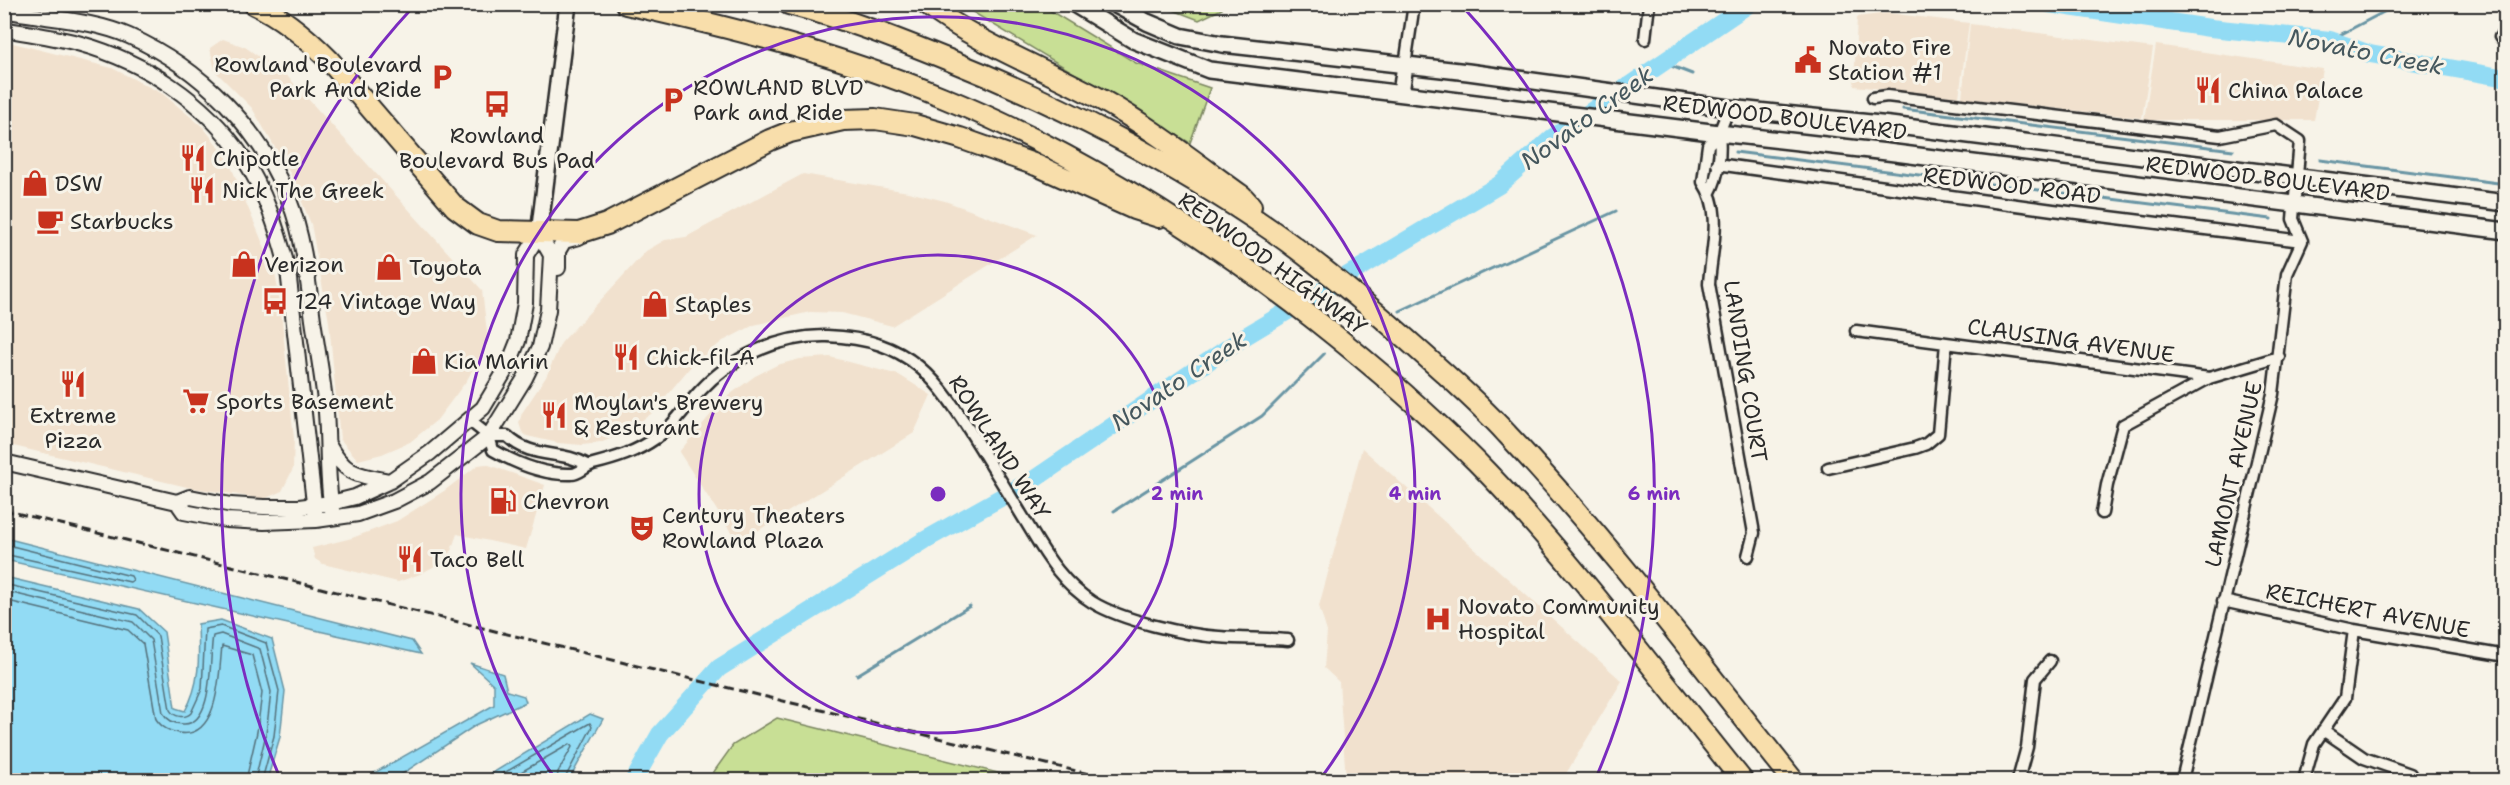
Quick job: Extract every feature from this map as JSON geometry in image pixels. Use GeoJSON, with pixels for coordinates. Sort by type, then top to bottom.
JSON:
{"type":"FeatureCollection","features":[{"type":"Feature","properties":{"kind":"highway"},"geometry":{"type":"LineString","coordinates":[[254,4],[287,23],[322,53],[455,207],[478,224],[498,231],[539,234],[585,232],[607,224],[770,140],[810,126],[859,119],[898,122],[960,138],[1036,165],[1134,209],[1184,225]]}},
{"type":"Feature","properties":{"kind":"highway","name":"REDWOOD HIGHWAY"},"geometry":{"type":"LineString","coordinates":[[626,4],[740,30],[796,46],[942,97],[1080,162],[1184,225],[1258,276],[1331,333],[1421,409],[1479,464],[1586,586],[1742,780]]}},
{"type":"Feature","properties":{"kind":"highway","name":"REDWOOD HIGHWAY"},"geometry":{"type":"LineString","coordinates":[[789,4],[820,12],[883,34],[1035,98],[1150,157],[1272,231],[1370,308],[1461,388],[1506,432],[1614,556],[1793,780]]}},
{"type":"Feature","properties":{"kind":"highway"},"geometry":{"type":"LineString","coordinates":[[926,4],[969,33],[1103,101],[1161,137],[1242,196],[1272,231]]}},
{"type":"Feature","properties":{"kind":"main road"},"geometry":{"type":"LineString","coordinates":[[539,234],[568,4]]}},
{"type":"Feature","properties":{"kind":"main road","name":"REDWOOD BOULEVARD"},"geometry":{"type":"LineString","coordinates":[[1074,4],[1133,40],[1209,70],[1719,134],[1887,152],[2505,231]]}},
{"type":"Feature","properties":{"kind":"main road","name":"REDWOOD BOULEVARD"},"geometry":{"type":"LineString","coordinates":[[1114,4],[1180,36],[1222,44],[2505,203]]}},
{"type":"Feature","properties":{"kind":"main road"},"geometry":{"type":"LineString","coordinates":[[1401,93],[1406,65]]}},
{"type":"Feature","properties":{"kind":"street"},"geometry":{"type":"LineString","coordinates":[[1406,65],[1414,4]]}},
{"type":"Feature","properties":{"kind":"street"},"geometry":{"type":"LineString","coordinates":[[1645,39],[1649,4]]}},
{"type":"Feature","properties":{"kind":"street"},"geometry":{"type":"LineString","coordinates":[[4,10],[98,26],[128,35],[188,68],[231,108],[266,153],[290,202],[305,262],[326,402],[333,517]]}},
{"type":"Feature","properties":{"kind":"street"},"geometry":{"type":"LineString","coordinates":[[4,29],[80,44],[129,61],[169,84],[208,116],[242,157],[268,209],[288,270],[316,520]]}},
{"type":"Feature","properties":{"kind":"street"},"geometry":{"type":"LineString","coordinates":[[1873,98],[1887,96],[2220,136],[2276,125],[2300,141],[2293,219],[2302,241]]}},
{"type":"Feature","properties":{"kind":"street","name":"LANDING COURT"},"geometry":{"type":"LineString","coordinates":[[1729,108],[1719,134],[1708,145],[1703,182],[1710,192],[1716,235],[1709,284],[1754,533],[1748,556]]}},
{"type":"Feature","properties":{"kind":"street","name":"LANDING COURT"},"geometry":{"type":"LineString","coordinates":[[1710,192],[1715,182],[1720,150],[1719,134]]}},
{"type":"Feature","properties":{"kind":"street","name":"REDWOOD ROAD"},"geometry":{"type":"LineString","coordinates":[[1717,164],[2018,206],[2302,241]]}},
{"type":"Feature","properties":{"kind":"street"},"geometry":{"type":"LineString","coordinates":[[268,209],[290,202]]}},
{"type":"Feature","properties":{"kind":"street"},"geometry":{"type":"LineString","coordinates":[[546,317],[556,306],[558,251],[564,241],[580,237],[585,232]]}},
{"type":"Feature","properties":{"kind":"street"},"geometry":{"type":"LineString","coordinates":[[4,462],[177,502],[190,497],[231,505],[264,507],[314,505],[355,497],[390,481],[430,453],[483,408],[503,375],[518,340],[525,303],[526,255],[539,234],[551,255],[546,317],[540,347],[525,378],[489,436],[430,482],[394,501],[358,514],[316,520],[226,520],[184,512],[177,502]]}},
{"type":"Feature","properties":{"kind":"street","name":"LAMONT AVENUE"},"geometry":{"type":"LineString","coordinates":[[2182,780],[2273,394],[2287,274],[2302,241]]}},
{"type":"Feature","properties":{"kind":"street","name":"CLAUSING AVENUE"},"geometry":{"type":"LineString","coordinates":[[1856,331],[2209,378],[2278,357]]}},
{"type":"Feature","properties":{"kind":"street","name":"ROWLAND WAY"},"geometry":{"type":"LineString","coordinates":[[470,421],[489,436],[493,450],[516,463],[541,471],[574,474],[588,465],[630,454],[658,437],[707,384],[730,365],[767,346],[805,337],[827,336],[873,342],[895,350],[927,373],[944,390],[1039,543],[1065,580],[1093,603],[1113,613],[1199,635],[1288,640]]}},
{"type":"Feature","properties":{"kind":"street"},"geometry":{"type":"LineString","coordinates":[[1828,468],[1915,448],[1926,444],[1938,434],[1946,343]]}},
{"type":"Feature","properties":{"kind":"street"},"geometry":{"type":"LineString","coordinates":[[2102,513],[2123,425],[2209,378]]}},
{"type":"Feature","properties":{"kind":"street","name":"ROWLAND WAY"},"geometry":{"type":"LineString","coordinates":[[489,436],[507,436],[517,445],[528,450],[574,457],[588,465]]}},
{"type":"Feature","properties":{"kind":"street"},"geometry":{"type":"LineString","coordinates":[[327,442],[335,457],[346,469],[359,476],[390,481]]}},
{"type":"Feature","properties":{"kind":"street","name":"REICHERT AVENUE"},"geometry":{"type":"LineString","coordinates":[[2223,601],[2354,630],[2505,656]]}},
{"type":"Feature","properties":{"kind":"street"},"geometry":{"type":"LineString","coordinates":[[2304,780],[2314,744],[2345,698],[2354,630]]}},
{"type":"Feature","properties":{"kind":"street"},"geometry":{"type":"LineString","coordinates":[[2018,780],[2027,747],[2035,679],[2050,661]]}},
{"type":"Feature","properties":{"kind":"street"},"geometry":{"type":"LineString","coordinates":[[2323,730],[2364,758],[2410,777]]}},
{"type":"Feature","properties":{"kind":"shaded area"},"geometry":{"type":"Polygon","coordinates":[[[1888,13],[1969,23],[1959,97],[1854,86],[1857,17],[1888,13]]]}},
{"type":"Feature","properties":{"kind":"shaded area"},"geometry":{"type":"Polygon","coordinates":[[[1970,24],[2153,48],[2142,118],[1962,98],[1970,24]]]}},
{"type":"Feature","properties":{"kind":"shaded area"},"geometry":{"type":"Polygon","coordinates":[[[223,39],[245,47],[288,77],[482,290],[488,341],[467,380],[437,420],[410,442],[382,454],[358,460],[340,439],[329,322],[311,224],[291,175],[252,108],[215,71],[210,48],[223,39]]]}},
{"type":"Feature","properties":{"kind":"shaded area"},"geometry":{"type":"Polygon","coordinates":[[[5,41],[112,68],[163,94],[203,127],[228,159],[275,273],[280,301],[294,439],[293,469],[282,491],[264,499],[187,487],[5,444],[5,41]]]}},
{"type":"Feature","properties":{"kind":"shaded area"},"geometry":{"type":"Polygon","coordinates":[[[2156,45],[2323,69],[2314,120],[2144,120],[2156,45]]]}},
{"type":"Feature","properties":{"kind":"shaded area"},"geometry":{"type":"Polygon","coordinates":[[[803,174],[908,192],[945,201],[1037,235],[892,326],[842,313],[810,312],[754,325],[723,341],[692,365],[651,414],[622,434],[600,443],[582,445],[558,443],[527,436],[522,432],[519,423],[522,413],[546,377],[561,343],[646,251],[665,240],[686,237],[803,174]]]}},
{"type":"Feature","properties":{"kind":"shaded area"},"geometry":{"type":"Polygon","coordinates":[[[830,357],[899,375],[931,395],[914,433],[738,543],[679,452],[724,399],[755,376],[777,365],[800,359],[830,357]]]}},
{"type":"Feature","properties":{"kind":"shaded area","name":"Novato Community Hospital"},"geometry":{"type":"Polygon","coordinates":[[[1362,448],[1622,681],[1567,772],[1566,780],[1346,780],[1339,682],[1324,668],[1327,632],[1319,606],[1362,448]]]}},
{"type":"Feature","properties":{"kind":"shaded area"},"geometry":{"type":"Polygon","coordinates":[[[486,464],[545,485],[526,549],[457,534],[448,559],[420,574],[398,582],[323,564],[315,559],[312,548],[352,538],[397,521],[444,491],[478,465],[486,464]]]}},
{"type":"Feature","properties":{"kind":"green space"},"geometry":{"type":"Polygon","coordinates":[[[1223,4],[1222,9],[1199,20],[1160,5],[1223,4]]]}},
{"type":"Feature","properties":{"kind":"green space"},"geometry":{"type":"Polygon","coordinates":[[[961,5],[1041,5],[1136,63],[1210,88],[1190,143],[961,5]]]}},
{"type":"Feature","properties":{"kind":"green space"},"geometry":{"type":"Polygon","coordinates":[[[777,718],[1026,780],[708,780],[733,745],[777,718]]]}},
{"type":"Feature","properties":{"kind":"water"},"geometry":{"type":"Polygon","coordinates":[[[5,538],[412,641],[421,654],[5,560],[5,538]]]}},
{"type":"Feature","properties":{"kind":"water"},"geometry":{"type":"Polygon","coordinates":[[[5,577],[139,609],[164,632],[175,708],[185,711],[196,679],[199,658],[198,624],[221,620],[272,639],[285,691],[280,737],[267,780],[5,780],[5,577]]]}},
{"type":"Feature","properties":{"kind":"water"},"geometry":{"type":"Polygon","coordinates":[[[470,663],[503,674],[507,691],[524,696],[526,702],[476,725],[393,780],[362,780],[494,705],[494,685],[470,663]]]}},
{"type":"Feature","properties":{"kind":"water"},"geometry":{"type":"Polygon","coordinates":[[[590,714],[603,719],[569,780],[481,780],[590,714]]]}},
{"type":"Feature","properties":{"kind":"waterway","name":"Novato Creek"},"geometry":{"type":"LineString","coordinates":[[634,780],[660,734],[719,668],[925,540],[1036,478],[1244,337],[1499,185],[1552,138],[1749,4]]}},
{"type":"Feature","properties":{"kind":"waterway","name":"Novato Creek"},"geometry":{"type":"LineString","coordinates":[[2049,4],[2210,28],[2330,40],[2370,54],[2506,78]]}},
{"type":"Feature","properties":{"kind":"waterway"},"geometry":{"type":"LineString","coordinates":[[2120,15],[2126,4]]}},
{"type":"Feature","properties":{"kind":"waterway"},"geometry":{"type":"LineString","coordinates":[[2330,40],[2399,4]]}},
{"type":"Feature","properties":{"kind":"waterway"},"geometry":{"type":"LineString","coordinates":[[1661,62],[1692,74]]}},
{"type":"Feature","properties":{"kind":"waterway"},"geometry":{"type":"LineString","coordinates":[[1903,109],[2233,150]]}},
{"type":"Feature","properties":{"kind":"waterway"},"geometry":{"type":"LineString","coordinates":[[1735,152],[2271,219]]}},
{"type":"Feature","properties":{"kind":"waterway"},"geometry":{"type":"LineString","coordinates":[[2320,160],[2506,184]]}},
{"type":"Feature","properties":{"kind":"waterway"},"geometry":{"type":"LineString","coordinates":[[1400,311],[1616,211]]}},
{"type":"Feature","properties":{"kind":"waterway"},"geometry":{"type":"LineString","coordinates":[[1114,511],[1262,416],[1324,354]]}},
{"type":"Feature","properties":{"kind":"waterway"},"geometry":{"type":"LineString","coordinates":[[857,675],[970,606]]}},
{"type":"Feature","properties":{"kind":"railway"},"geometry":{"type":"LineString","coordinates":[[4,510],[637,666],[1114,780]]}},
{"type":"Feature","properties":{"kind":"place","name":"Novato Fire Station #1"},"geometry":{"type":"Point","coordinates":[1808,60]}},
{"type":"Feature","properties":{"kind":"place","name":"Rowland Boulevard Park And Ride"},"geometry":{"type":"Point","coordinates":[442,77]}},
{"type":"Feature","properties":{"kind":"place","name":"China Palace"},"geometry":{"type":"Point","coordinates":[2208,90]}},
{"type":"Feature","properties":{"kind":"place","name":"ROWLAND BLVD Park and Ride"},"geometry":{"type":"Point","coordinates":[673,100]}},
{"type":"Feature","properties":{"kind":"place","name":"Rowland Boulevard Bus Pad"},"geometry":{"type":"Point","coordinates":[497,104]}},
{"type":"Feature","properties":{"kind":"place","name":"Chipotle"},"geometry":{"type":"Point","coordinates":[193,158]}},
{"type":"Feature","properties":{"kind":"place","name":"DSW"},"geometry":{"type":"Point","coordinates":[35,183]}},
{"type":"Feature","properties":{"kind":"place","name":"Nick The Greek"},"geometry":{"type":"Point","coordinates":[202,190]}},
{"type":"Feature","properties":{"kind":"place","name":"Starbucks"},"geometry":{"type":"Point","coordinates":[50,221]}},
{"type":"Feature","properties":{"kind":"place","name":"Verizon"},"geometry":{"type":"Point","coordinates":[244,264]}},
{"type":"Feature","properties":{"kind":"place","name":"Toyota"},"geometry":{"type":"Point","coordinates":[389,267]}},
{"type":"Feature","properties":{"kind":"place","name":"124 Vintage Way"},"geometry":{"type":"Point","coordinates":[275,301]}},
{"type":"Feature","properties":{"kind":"place","name":"Staples"},"geometry":{"type":"Point","coordinates":[655,304]}},
{"type":"Feature","properties":{"kind":"place","name":"Chick-fil-A"},"geometry":{"type":"Point","coordinates":[626,357]}},
{"type":"Feature","properties":{"kind":"place","name":"Kia Marin"},"geometry":{"type":"Point","coordinates":[424,361]}},
{"type":"Feature","properties":{"kind":"place","name":"Extreme Pizza"},"geometry":{"type":"Point","coordinates":[73,384]}},
{"type":"Feature","properties":{"kind":"place","name":"Sports Basement"},"geometry":{"type":"Point","coordinates":[196,401]}},
{"type":"Feature","properties":{"kind":"place","name":"Moylan's Brewery & Resturant"},"geometry":{"type":"Point","coordinates":[554,415]}},
{"type":"Feature","properties":{"kind":"place","name":"Chevron"},"geometry":{"type":"Point","coordinates":[503,501]}},
{"type":"Feature","properties":{"kind":"place","name":"Century Theaters Rowland Plaza"},"geometry":{"type":"Point","coordinates":[642,528]}},
{"type":"Feature","properties":{"kind":"place","name":"Taco Bell"},"geometry":{"type":"Point","coordinates":[410,559]}},
{"type":"Feature","properties":{"kind":"place","name":"Novato Community Hospital"},"geometry":{"type":"Point","coordinates":[1438,619]}}]}
